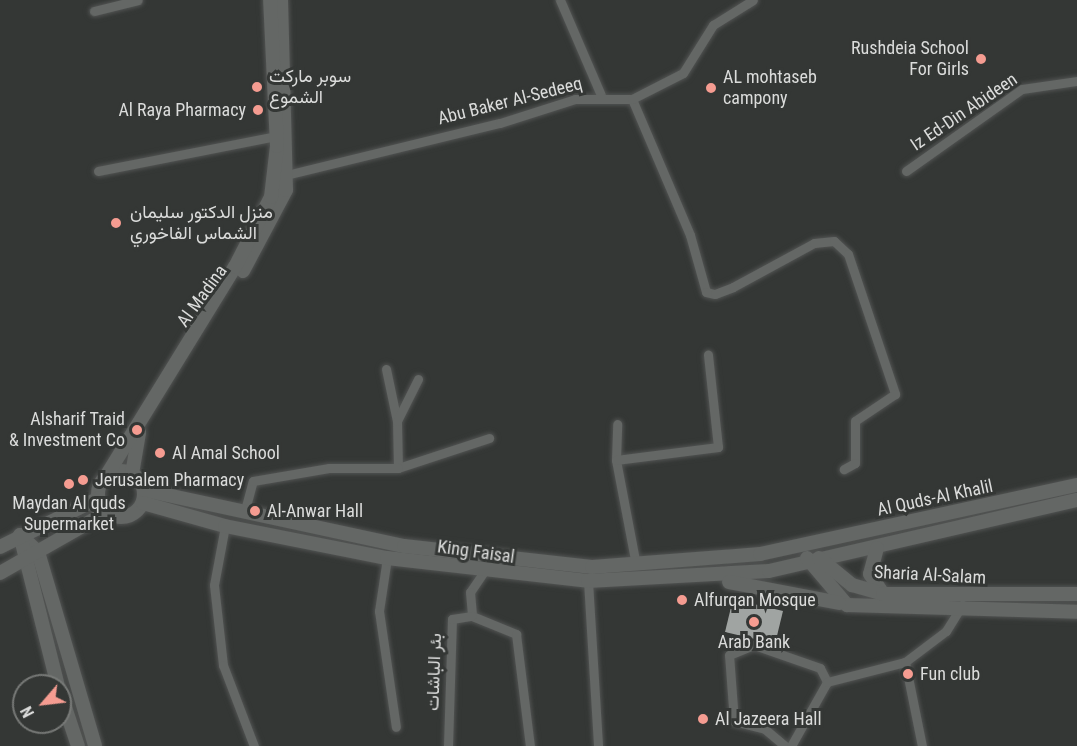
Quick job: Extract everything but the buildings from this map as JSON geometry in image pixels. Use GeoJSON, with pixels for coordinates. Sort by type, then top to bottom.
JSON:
{"type":"FeatureCollection","features":[{"type":"Feature","properties":{"kind":"main road","name":"Al Madina"},"geometry":{"type":"LineString","coordinates":[[270,0],[276,136],[282,176]]}},
{"type":"Feature","properties":{"kind":"main road","name":"Al Madina"},"geometry":{"type":"LineString","coordinates":[[151,403],[236,267],[282,176],[281,0]]}},
{"type":"Feature","properties":{"kind":"main road"},"geometry":{"type":"LineString","coordinates":[[0,573],[106,512],[127,517],[143,496],[132,474],[136,438],[151,403]]}},
{"type":"Feature","properties":{"kind":"main road"},"geometry":{"type":"LineString","coordinates":[[106,512],[99,498],[105,478],[151,403]]}},
{"type":"Feature","properties":{"kind":"main road"},"geometry":{"type":"LineString","coordinates":[[105,478],[118,471],[132,474]]}},
{"type":"Feature","properties":{"kind":"main road","name":"Al Quds-Al Khalil"},"geometry":{"type":"LineString","coordinates":[[800,546],[1077,484]]}},
{"type":"Feature","properties":{"kind":"main road","name":"King Faisal"},"geometry":{"type":"LineString","coordinates":[[143,496],[245,510],[404,546],[487,558],[592,567],[687,564],[800,546]]}},
{"type":"Feature","properties":{"kind":"main road","name":"King Faisal"},"geometry":{"type":"LineString","coordinates":[[143,496],[225,526],[387,558],[483,573],[588,581],[685,579],[817,562]]}},
{"type":"Feature","properties":{"kind":"main road"},"geometry":{"type":"LineString","coordinates":[[0,547],[20,535],[99,498]]}},
{"type":"Feature","properties":{"kind":"main road","name":"Al Quds-Al Khalil"},"geometry":{"type":"LineString","coordinates":[[817,562],[1077,500]]}},
{"type":"Feature","properties":{"kind":"main road"},"geometry":{"type":"LineString","coordinates":[[20,535],[38,552],[95,746]]}},
{"type":"Feature","properties":{"kind":"main road"},"geometry":{"type":"LineString","coordinates":[[20,535],[24,560],[55,674]]}},
{"type":"Feature","properties":{"kind":"main road","name":"Sharia Al-Salam"},"geometry":{"type":"LineString","coordinates":[[800,546],[817,562],[852,585],[883,594],[962,604],[1077,612]]}},
{"type":"Feature","properties":{"kind":"main road"},"geometry":{"type":"LineString","coordinates":[[877,548],[870,574],[883,594]]}},
{"type":"Feature","properties":{"kind":"main road","name":"Sharia Al-Salam"},"geometry":{"type":"LineString","coordinates":[[817,562],[846,604]]}},
{"type":"Feature","properties":{"kind":"main road","name":"Sharia Al-Salam"},"geometry":{"type":"LineString","coordinates":[[685,579],[759,584],[846,604],[962,604],[1077,594]]}},
{"type":"Feature","properties":{"kind":"main road"},"geometry":{"type":"LineString","coordinates":[[72,728],[78,746]]}},
{"type":"Feature","properties":{"kind":"street"},"geometry":{"type":"LineString","coordinates":[[94,11],[138,0]]}},
{"type":"Feature","properties":{"kind":"street"},"geometry":{"type":"LineString","coordinates":[[560,0],[601,95]]}},
{"type":"Feature","properties":{"kind":"street"},"geometry":{"type":"LineString","coordinates":[[753,0],[713,25],[683,73],[632,99],[690,236],[706,292],[715,294],[733,286],[814,243],[834,241],[848,254],[895,394],[855,421],[855,463],[844,469]]}},
{"type":"Feature","properties":{"kind":"street","name":"Iz Ed-Din Abideen"},"geometry":{"type":"LineString","coordinates":[[906,171],[1022,89],[1077,81]]}},
{"type":"Feature","properties":{"kind":"street","name":"Abu Baker Al-Sedeeq"},"geometry":{"type":"LineString","coordinates":[[282,176],[601,95],[632,99]]}},
{"type":"Feature","properties":{"kind":"street"},"geometry":{"type":"LineString","coordinates":[[98,171],[276,136]]}},
{"type":"Feature","properties":{"kind":"street"},"geometry":{"type":"LineString","coordinates":[[616,460],[718,447],[708,355]]}},
{"type":"Feature","properties":{"kind":"street"},"geometry":{"type":"LineString","coordinates":[[386,369],[397,421],[398,468]]}},
{"type":"Feature","properties":{"kind":"street"},"geometry":{"type":"LineString","coordinates":[[397,421],[418,379]]}},
{"type":"Feature","properties":{"kind":"street"},"geometry":{"type":"LineString","coordinates":[[617,424],[616,460],[636,565]]}},
{"type":"Feature","properties":{"kind":"street"},"geometry":{"type":"LineString","coordinates":[[245,510],[253,481],[329,468],[398,468],[489,438]]}},
{"type":"Feature","properties":{"kind":"street"},"geometry":{"type":"LineString","coordinates":[[225,526],[214,585],[223,665],[254,746]]}},
{"type":"Feature","properties":{"kind":"street"},"geometry":{"type":"LineString","coordinates":[[387,558],[379,611],[396,727]]}},
{"type":"Feature","properties":{"kind":"street"},"geometry":{"type":"LineString","coordinates":[[483,573],[470,592],[472,616],[516,634],[530,746]]}},
{"type":"Feature","properties":{"kind":"street"},"geometry":{"type":"LineString","coordinates":[[588,581],[598,746]]}},
{"type":"Feature","properties":{"kind":"street"},"geometry":{"type":"LineString","coordinates":[[791,746],[827,682],[905,662],[939,638],[962,604]]}},
{"type":"Feature","properties":{"kind":"street","name":"بئر الباشات"},"geometry":{"type":"LineString","coordinates":[[448,746],[453,619],[472,616]]}},
{"type":"Feature","properties":{"kind":"street"},"geometry":{"type":"LineString","coordinates":[[785,746],[765,729],[734,721],[729,655],[754,645],[820,668],[827,682]]}},
{"type":"Feature","properties":{"kind":"street"},"geometry":{"type":"LineString","coordinates":[[905,662],[922,746]]}},
{"type":"Feature","properties":{"kind":"place","name":"Rushdeia School For Girls"},"geometry":{"type":"Point","coordinates":[981,59]}},
{"type":"Feature","properties":{"kind":"place","name":"سوبر ماركت الشموع"},"geometry":{"type":"Point","coordinates":[257,87]}},
{"type":"Feature","properties":{"kind":"place","name":"AL mohtaseb campony"},"geometry":{"type":"Point","coordinates":[711,88]}},
{"type":"Feature","properties":{"kind":"place","name":"Al Raya Pharmacy"},"geometry":{"type":"Point","coordinates":[258,110]}},
{"type":"Feature","properties":{"kind":"place","name":"منزل الدكتور سليمان الشماس الفاخوري"},"geometry":{"type":"Point","coordinates":[116,223]}},
{"type":"Feature","properties":{"kind":"place","name":"Alsharif Traid & Investment Co"},"geometry":{"type":"Point","coordinates":[137,430]}},
{"type":"Feature","properties":{"kind":"place","name":"Al Amal School"},"geometry":{"type":"Point","coordinates":[160,453]}},
{"type":"Feature","properties":{"kind":"place","name":"Jerusalem Pharmacy"},"geometry":{"type":"Point","coordinates":[83,480]}},
{"type":"Feature","properties":{"kind":"place","name":"Maydan Al quds Supermarket"},"geometry":{"type":"Point","coordinates":[69,484]}},
{"type":"Feature","properties":{"kind":"place","name":"Al-Anwar Hall"},"geometry":{"type":"Point","coordinates":[255,511]}},
{"type":"Feature","properties":{"kind":"place","name":"Alfurqan Mosque"},"geometry":{"type":"Point","coordinates":[682,600]}},
{"type":"Feature","properties":{"kind":"place","name":"Arab Bank"},"geometry":{"type":"Point","coordinates":[754,622]}},
{"type":"Feature","properties":{"kind":"place","name":"Fun club"},"geometry":{"type":"Point","coordinates":[908,674]}},
{"type":"Feature","properties":{"kind":"place","name":"Al Jazeera Hall"},"geometry":{"type":"Point","coordinates":[703,719]}}]}
